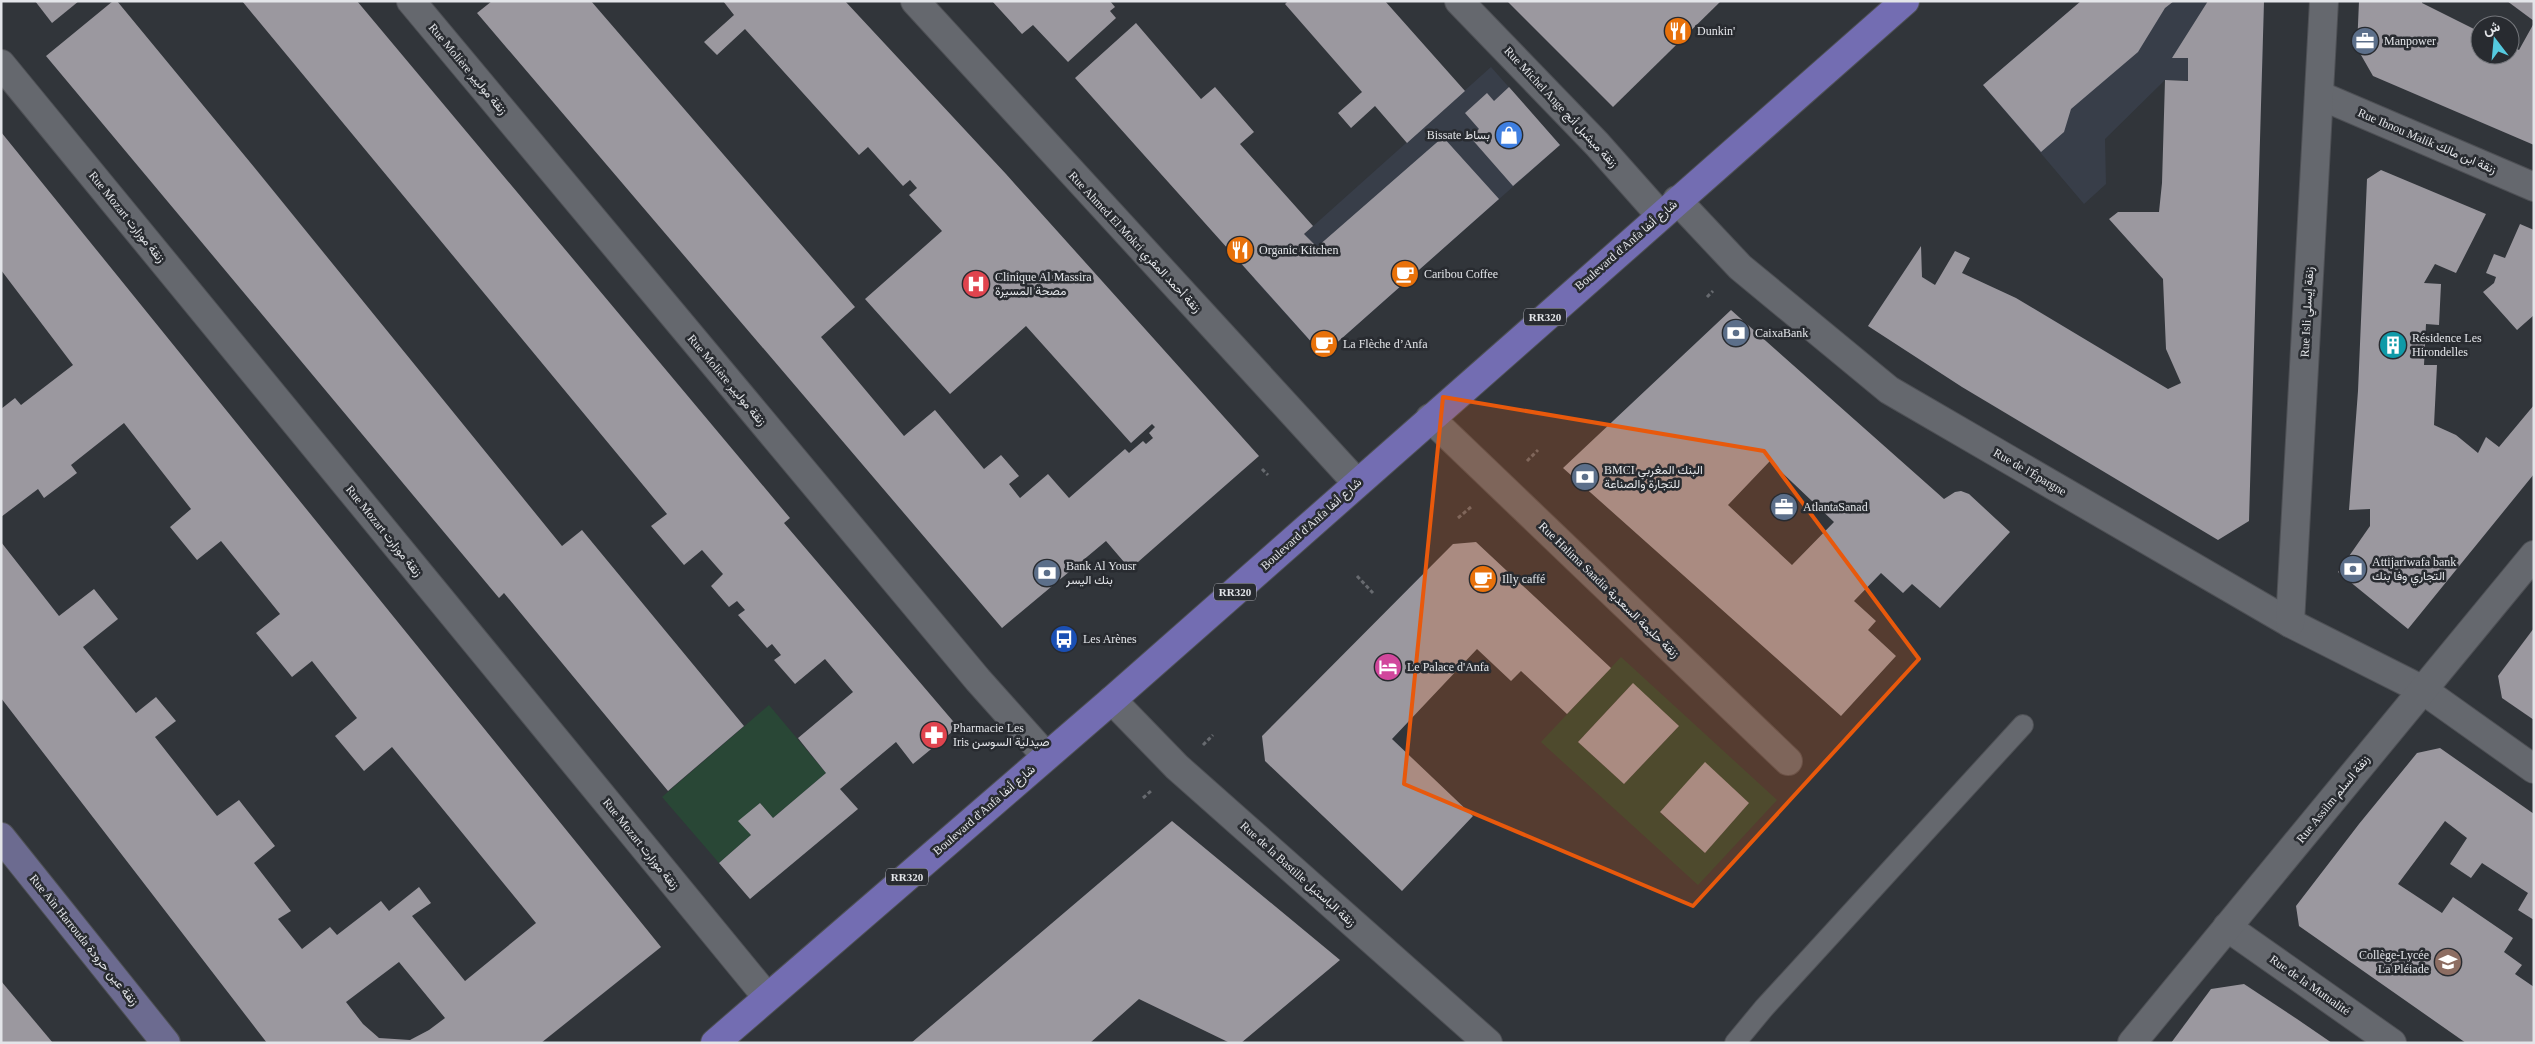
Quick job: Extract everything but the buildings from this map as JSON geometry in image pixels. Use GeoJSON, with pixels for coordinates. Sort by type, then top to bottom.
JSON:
{"type":"FeatureCollection","features":[{"type":"Feature","properties":{"kind":"main road","name":"Boulevard d'Anfa شارع أنفا"},"geometry":{"type":"LineString","coordinates":[[715,1043],[1112,700],[1357,482],[1905,1]]}},
{"type":"Feature","properties":{"kind":"street","name":"Rue Molière زنقة موليير"},"geometry":{"type":"LineString","coordinates":[[411,1],[978,680],[1046,756]]}},
{"type":"Feature","properties":{"kind":"street","name":"Rue Ahmed El Mokri زنقة أحمد المقري"},"geometry":{"type":"LineString","coordinates":[[915,1],[1357,482]]}},
{"type":"Feature","properties":{"kind":"street","name":"Rue Michel Ange زنقة ميشبل أنج"},"geometry":{"type":"LineString","coordinates":[[1459,1],[1597,144],[1669,208]]}},
{"type":"Feature","properties":{"kind":"street","name":"Rue Isli زنقة إيسلي"},"geometry":{"type":"LineString","coordinates":[[2290,623],[2324,1]]}},
{"type":"Feature","properties":{"kind":"street","name":"Rue Mozart زنقة موزارت"},"geometry":{"type":"LineString","coordinates":[[1,64],[767,997]]}},
{"type":"Feature","properties":{"kind":"street","name":"Rue Ibnou Malik زنقة ابن مالك"},"geometry":{"type":"LineString","coordinates":[[2319,95],[2534,187]]}},
{"type":"Feature","properties":{"kind":"street","name":"Rue de l'Épargne"},"geometry":{"type":"LineString","coordinates":[[1669,208],[1889,390],[2290,623],[2422,690],[2534,769]]}},
{"type":"Feature","properties":{"kind":"street","name":"Rue Halima Saadia زنقة حليمة السعدية"},"geometry":{"type":"LineString","coordinates":[[1430,418],[1788,761]]}},
{"type":"Feature","properties":{"kind":"street","name":"Rue Assilm زنقة السلم"},"geometry":{"type":"LineString","coordinates":[[2132,1043],[2534,554]]}},
{"type":"Feature","properties":{"kind":"street","name":"Rue de la Bastille زنقة الباستيل"},"geometry":{"type":"LineString","coordinates":[[1112,700],[1177,767],[1488,1043]]}},
{"type":"Feature","properties":{"kind":"street","name":"Rue Aïn Harrouda زنقة عين حرودة"},"geometry":{"type":"LineString","coordinates":[[1,837],[166,1043]]}},
{"type":"Feature","properties":{"kind":"street","name":"Rue de la Mutualité"},"geometry":{"type":"LineString","coordinates":[[2227,927],[2392,1043]]}},
{"type":"Feature","properties":{"kind":"lane"},"geometry":{"type":"LineString","coordinates":[[1735,1043],[1764,1008],[2023,725]]}},
{"type":"Feature","properties":{"kind":"path"},"geometry":{"type":"LineString","coordinates":[[1707,297],[1713,291]]}},
{"type":"Feature","properties":{"kind":"path"},"geometry":{"type":"LineString","coordinates":[[1527,461],[1538,450]]}},
{"type":"Feature","properties":{"kind":"path"},"geometry":{"type":"LineString","coordinates":[[1262,469],[1268,475]]}},
{"type":"Feature","properties":{"kind":"path"},"geometry":{"type":"LineString","coordinates":[[1458,518],[1471,507]]}},
{"type":"Feature","properties":{"kind":"path"},"geometry":{"type":"LineString","coordinates":[[1357,576],[1373,593]]}},
{"type":"Feature","properties":{"kind":"path"},"geometry":{"type":"LineString","coordinates":[[1202,745],[1213,735]]}},
{"type":"Feature","properties":{"kind":"path"},"geometry":{"type":"LineString","coordinates":[[1143,798],[1151,791]]}},
{"type":"Feature","properties":{"kind":"highlighted area"},"geometry":{"type":"Polygon","coordinates":[[[1443,397],[1764,451],[1919,659],[1693,906],[1404,784],[1443,397]]]}},
{"type":"Feature","properties":{"kind":"shaded area"},"geometry":{"type":"Polygon","coordinates":[[[2081,1],[2264,1],[2262,82],[2165,80],[2105,139],[2106,184],[2084,204],[1983,85],[2081,1]]]}},
{"type":"Feature","properties":{"kind":"shaded area"},"geometry":{"type":"Polygon","coordinates":[[[1491,67],[1560,145],[1323,355],[1254,279],[1491,67]]]}},
{"type":"Feature","properties":{"kind":"green space"},"geometry":{"type":"Polygon","coordinates":[[[1621,657],[1777,800],[1698,885],[1541,742],[1621,657]],[[1632,684],[1578,742],[1624,784],[1679,726],[1632,684]],[[1705,763],[1660,813],[1705,853],[1749,803],[1705,763]]]}},
{"type":"Feature","properties":{"kind":"green space"},"geometry":{"type":"Polygon","coordinates":[[[769,705],[826,773],[773,818],[760,803],[739,821],[751,835],[719,863],[662,797],[769,705]]]}},
{"type":"Feature","properties":{"kind":"place","name":"Dunkin'"},"geometry":{"type":"Point","coordinates":[1678,31]}},
{"type":"Feature","properties":{"kind":"place","name":"Manpower"},"geometry":{"type":"Point","coordinates":[2365,41]}},
{"type":"Feature","properties":{"kind":"place","name":"Bissate بساط"},"geometry":{"type":"Point","coordinates":[1509,135]}},
{"type":"Feature","properties":{"kind":"place","name":"Organic Kitchen"},"geometry":{"type":"Point","coordinates":[1240,250]}},
{"type":"Feature","properties":{"kind":"place","name":"Caribou Coffee"},"geometry":{"type":"Point","coordinates":[1405,274]}},
{"type":"Feature","properties":{"kind":"place","name":"Clinique Al Massira مصحة المسيرة"},"geometry":{"type":"Point","coordinates":[976,284]}},
{"type":"Feature","properties":{"kind":"place","name":"CaixaBank"},"geometry":{"type":"Point","coordinates":[1736,333]}},
{"type":"Feature","properties":{"kind":"place","name":"La Flèche d’Anfa"},"geometry":{"type":"Point","coordinates":[1324,344]}},
{"type":"Feature","properties":{"kind":"place","name":"Résidence Les Hirondelles"},"geometry":{"type":"Point","coordinates":[2393,345]}},
{"type":"Feature","properties":{"kind":"place","name":"BMCI البنك المغربي للتجارة والصناعة"},"geometry":{"type":"Point","coordinates":[1585,477]}},
{"type":"Feature","properties":{"kind":"place","name":"AtlantaSanad"},"geometry":{"type":"Point","coordinates":[1784,507]}},
{"type":"Feature","properties":{"kind":"place","name":"Attijariwafa bank التجاري وفا بنك"},"geometry":{"type":"Point","coordinates":[2353,569]}},
{"type":"Feature","properties":{"kind":"place","name":"Bank Al Yousr بنك اليسر"},"geometry":{"type":"Point","coordinates":[1047,573]}},
{"type":"Feature","properties":{"kind":"place","name":"Illy caffé"},"geometry":{"type":"Point","coordinates":[1483,579]}},
{"type":"Feature","properties":{"kind":"place","name":"Les Arènes"},"geometry":{"type":"Point","coordinates":[1064,639]}},
{"type":"Feature","properties":{"kind":"place","name":"Le Palace d'Anfa"},"geometry":{"type":"Point","coordinates":[1388,667]}},
{"type":"Feature","properties":{"kind":"place","name":"Pharmacie Les Iris صيدلية السوسن"},"geometry":{"type":"Point","coordinates":[934,735]}},
{"type":"Feature","properties":{"kind":"place","name":"Collège-Lycée La Pléiade"},"geometry":{"type":"Point","coordinates":[2448,962]}}]}
